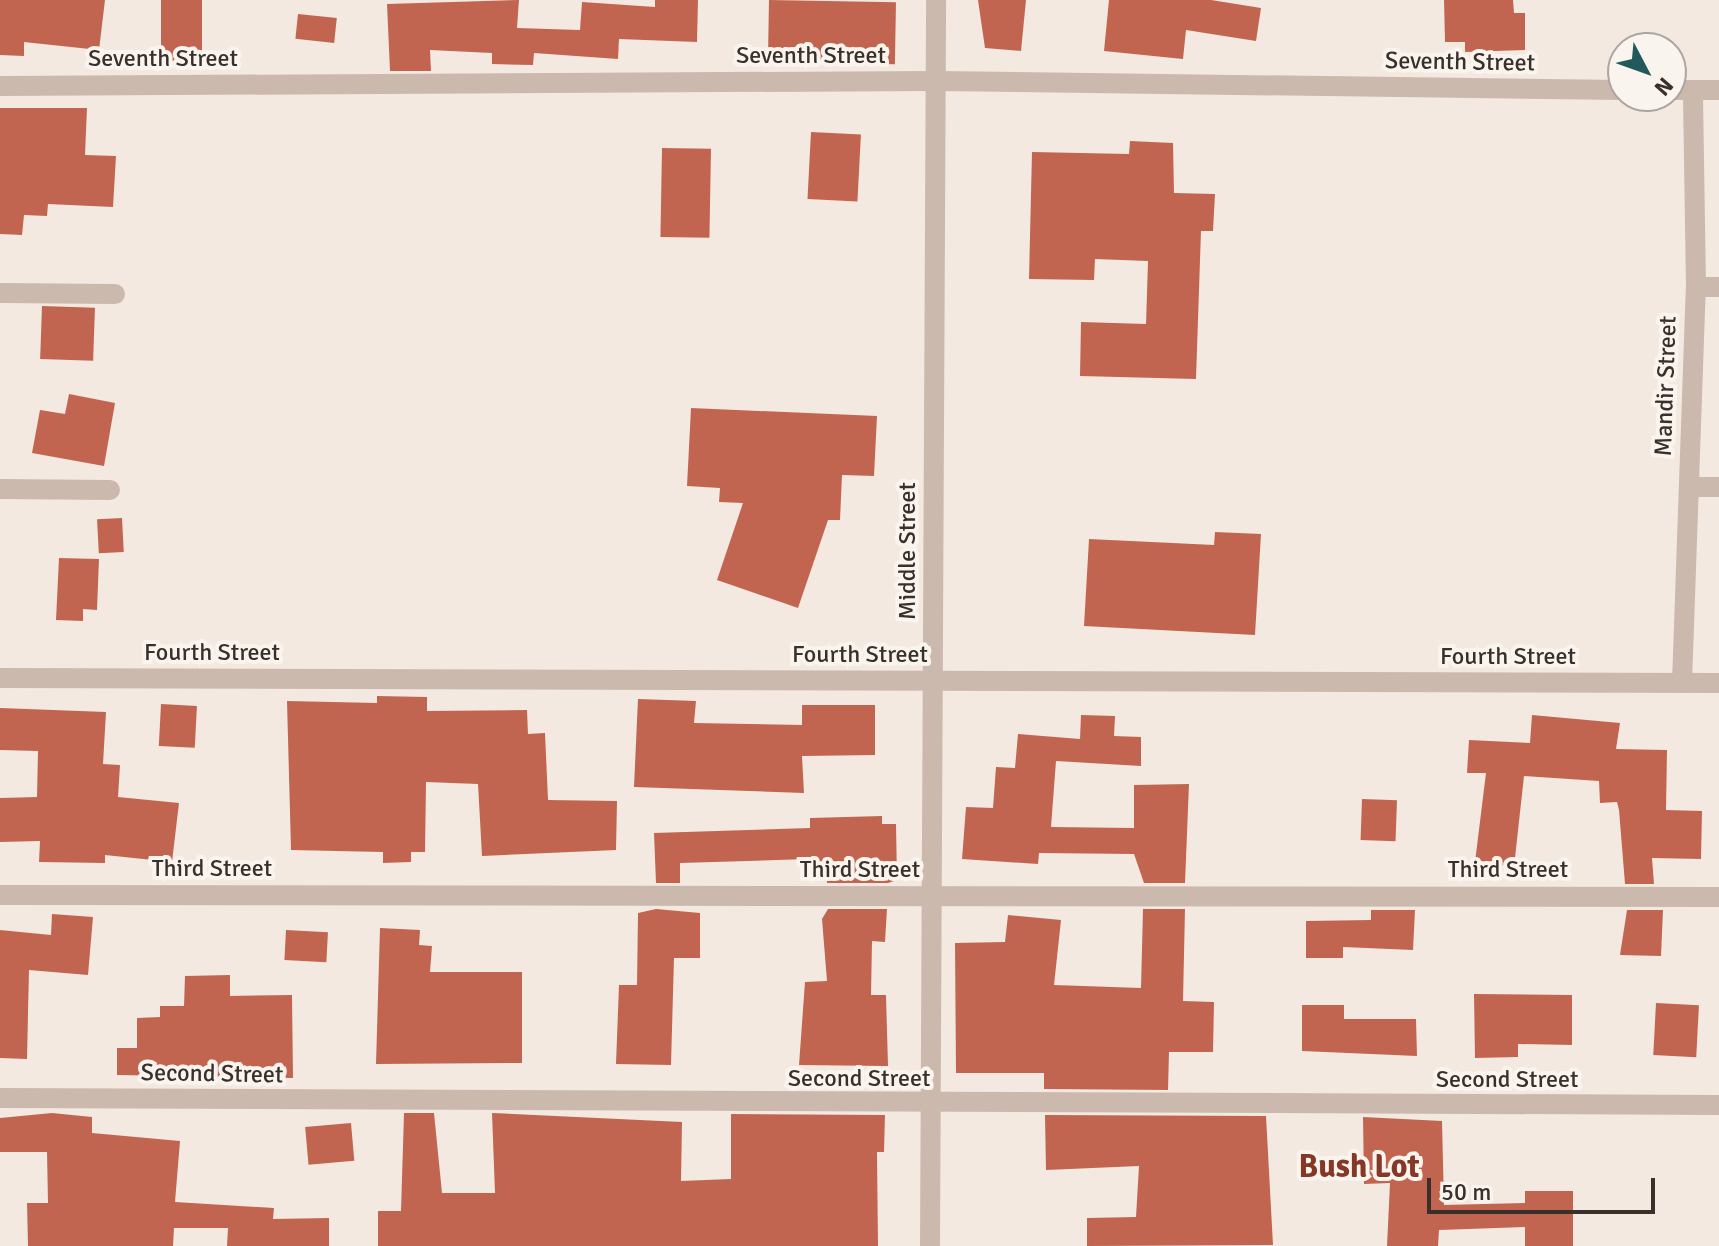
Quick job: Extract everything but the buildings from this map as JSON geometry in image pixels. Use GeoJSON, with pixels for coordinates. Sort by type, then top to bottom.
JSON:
{"type":"FeatureCollection","features":[{"type":"Feature","properties":{"kind":"street","name":"Middle Street"},"geometry":{"type":"LineString","coordinates":[[930,1246],[936,0]]}},
{"type":"Feature","properties":{"kind":"street","name":"Seventh Street"},"geometry":{"type":"LineString","coordinates":[[0,86],[936,81],[1607,90]]}},
{"type":"Feature","properties":{"kind":"street"},"geometry":{"type":"LineString","coordinates":[[1687,91],[1719,90]]}},
{"type":"Feature","properties":{"kind":"street","name":"Mandir Street"},"geometry":{"type":"LineString","coordinates":[[1682,683],[1696,287],[1693,91]]}},
{"type":"Feature","properties":{"kind":"street"},"geometry":{"type":"LineString","coordinates":[[1696,287],[1719,287]]}},
{"type":"Feature","properties":{"kind":"street"},"geometry":{"type":"LineString","coordinates":[[0,293],[115,294]]}},
{"type":"Feature","properties":{"kind":"street"},"geometry":{"type":"LineString","coordinates":[[1689,487],[1719,487]]}},
{"type":"Feature","properties":{"kind":"street"},"geometry":{"type":"LineString","coordinates":[[0,489],[110,490]]}},
{"type":"Feature","properties":{"kind":"street","name":"Fourth Street"},"geometry":{"type":"LineString","coordinates":[[0,678],[1719,683]]}},
{"type":"Feature","properties":{"kind":"street","name":"Third Street"},"geometry":{"type":"LineString","coordinates":[[0,895],[1719,897]]}},
{"type":"Feature","properties":{"kind":"street","name":"Second Street"},"geometry":{"type":"LineString","coordinates":[[0,1098],[1719,1105]]}},
{"type":"Feature","properties":{"kind":"district","name":"Bush Lot"},"geometry":{"type":"Point","coordinates":[1359,1167]}}]}
